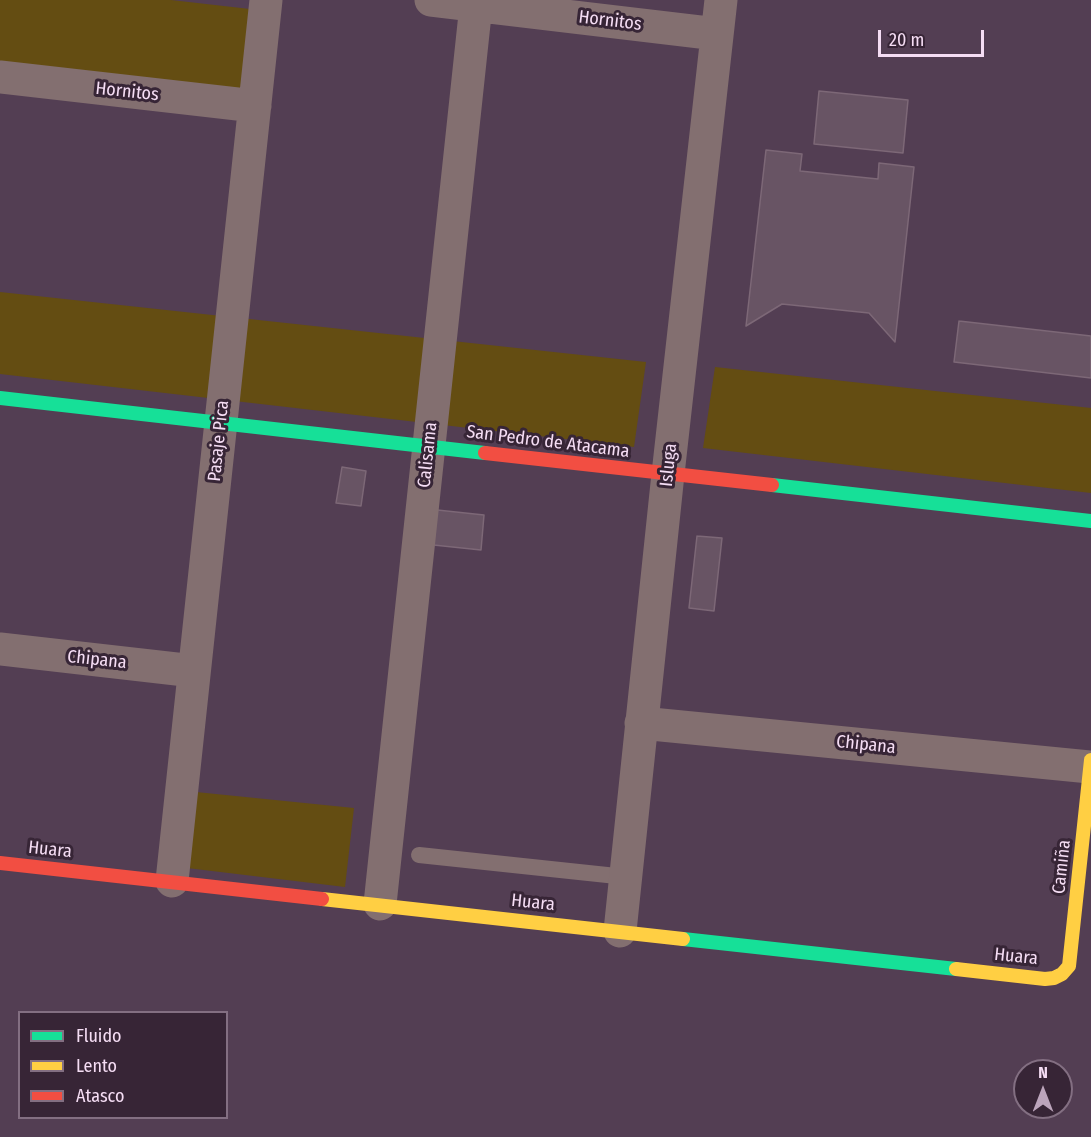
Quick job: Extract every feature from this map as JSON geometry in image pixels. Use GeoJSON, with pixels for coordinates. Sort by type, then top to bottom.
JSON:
{"type":"FeatureCollection","features":[{"type":"Feature","properties":{"kind":"street","name":"Pasaje Pica"},"geometry":{"type":"LineString","coordinates":[[172,881],[266,0]]}},
{"type":"Feature","properties":{"kind":"street","name":"Hornitos"},"geometry":{"type":"LineString","coordinates":[[431,0],[717,34]]}},
{"type":"Feature","properties":{"kind":"street","name":"Isluga"},"geometry":{"type":"LineString","coordinates":[[620,931],[721,0]]}},
{"type":"Feature","properties":{"kind":"street","name":"Calisama"},"geometry":{"type":"LineString","coordinates":[[380,904],[476,5]]}},
{"type":"Feature","properties":{"kind":"street","name":"Hornitos"},"geometry":{"type":"LineString","coordinates":[[0,77],[255,106]]}},
{"type":"Feature","properties":{"kind":"street","name":"San Pedro de Atacama"},"geometry":{"type":"LineString","coordinates":[[0,398],[1091,521]]}},
{"type":"Feature","properties":{"kind":"street","name":"Chipana"},"geometry":{"type":"LineString","coordinates":[[0,649],[194,671]]}},
{"type":"Feature","properties":{"kind":"street","name":"Chipana"},"geometry":{"type":"LineString","coordinates":[[641,723],[1091,764]]}},
{"type":"Feature","properties":{"kind":"street","name":"Camiña"},"geometry":{"type":"LineString","coordinates":[[1062,974],[1069,966],[1071,956],[1091,764]]}},
{"type":"Feature","properties":{"kind":"street","name":"Huara"},"geometry":{"type":"LineString","coordinates":[[0,863],[1045,979],[1062,974]]}},
{"type":"Feature","properties":{"kind":"lane"},"geometry":{"type":"LineString","coordinates":[[419,855],[626,877]]}},
{"type":"Feature","properties":{"kind":"shaded area"},"geometry":{"type":"Polygon","coordinates":[[[0,0],[171,0],[250,9],[241,98],[0,72],[0,0]]]}},
{"type":"Feature","properties":{"kind":"shaded area"},"geometry":{"type":"Polygon","coordinates":[[[0,292],[646,362],[634,447],[0,374],[0,292]]]}},
{"type":"Feature","properties":{"kind":"shaded area"},"geometry":{"type":"Polygon","coordinates":[[[715,367],[1091,408],[1091,493],[703,448],[715,367]]]}},
{"type":"Feature","properties":{"kind":"shaded area"},"geometry":{"type":"Polygon","coordinates":[[[196,792],[354,808],[345,887],[187,868],[196,792]]]}},
{"type":"Feature","properties":{"kind":"building"},"geometry":{"type":"Polygon","coordinates":[[[819,91],[908,100],[903,153],[814,144],[819,91]]]}},
{"type":"Feature","properties":{"kind":"building"},"geometry":{"type":"Polygon","coordinates":[[[766,150],[802,154],[800,171],[878,179],[879,163],[914,167],[895,342],[869,313],[782,304],[746,326],[766,150]]]}},
{"type":"Feature","properties":{"kind":"building"},"geometry":{"type":"Polygon","coordinates":[[[959,321],[1091,336],[1091,378],[954,362],[959,321]]]}},
{"type":"Feature","properties":{"kind":"building"},"geometry":{"type":"Polygon","coordinates":[[[342,467],[366,471],[361,506],[336,503],[342,467]]]}},
{"type":"Feature","properties":{"kind":"building"},"geometry":{"type":"Polygon","coordinates":[[[428,509],[484,515],[481,550],[424,544],[428,509]]]}},
{"type":"Feature","properties":{"kind":"building"},"geometry":{"type":"Polygon","coordinates":[[[697,536],[722,538],[714,611],[689,608],[697,536]]]}},
{"type":"Feature","properties":{"kind":"traffic: fast"},"geometry":{"type":"LineString","coordinates":[[0,398],[485,453]]}},
{"type":"Feature","properties":{"kind":"traffic: fast"},"geometry":{"type":"LineString","coordinates":[[772,485],[1091,521]]}},
{"type":"Feature","properties":{"kind":"traffic: fast"},"geometry":{"type":"LineString","coordinates":[[683,939],[956,969]]}},
{"type":"Feature","properties":{"kind":"traffic: slow"},"geometry":{"type":"LineString","coordinates":[[956,969],[1045,979],[1062,974],[1069,966],[1091,760]]}},
{"type":"Feature","properties":{"kind":"traffic: slow"},"geometry":{"type":"LineString","coordinates":[[322,899],[683,939]]}},
{"type":"Feature","properties":{"kind":"traffic: jam"},"geometry":{"type":"LineString","coordinates":[[485,453],[772,485]]}},
{"type":"Feature","properties":{"kind":"traffic: jam"},"geometry":{"type":"LineString","coordinates":[[0,863],[322,899]]}}]}
